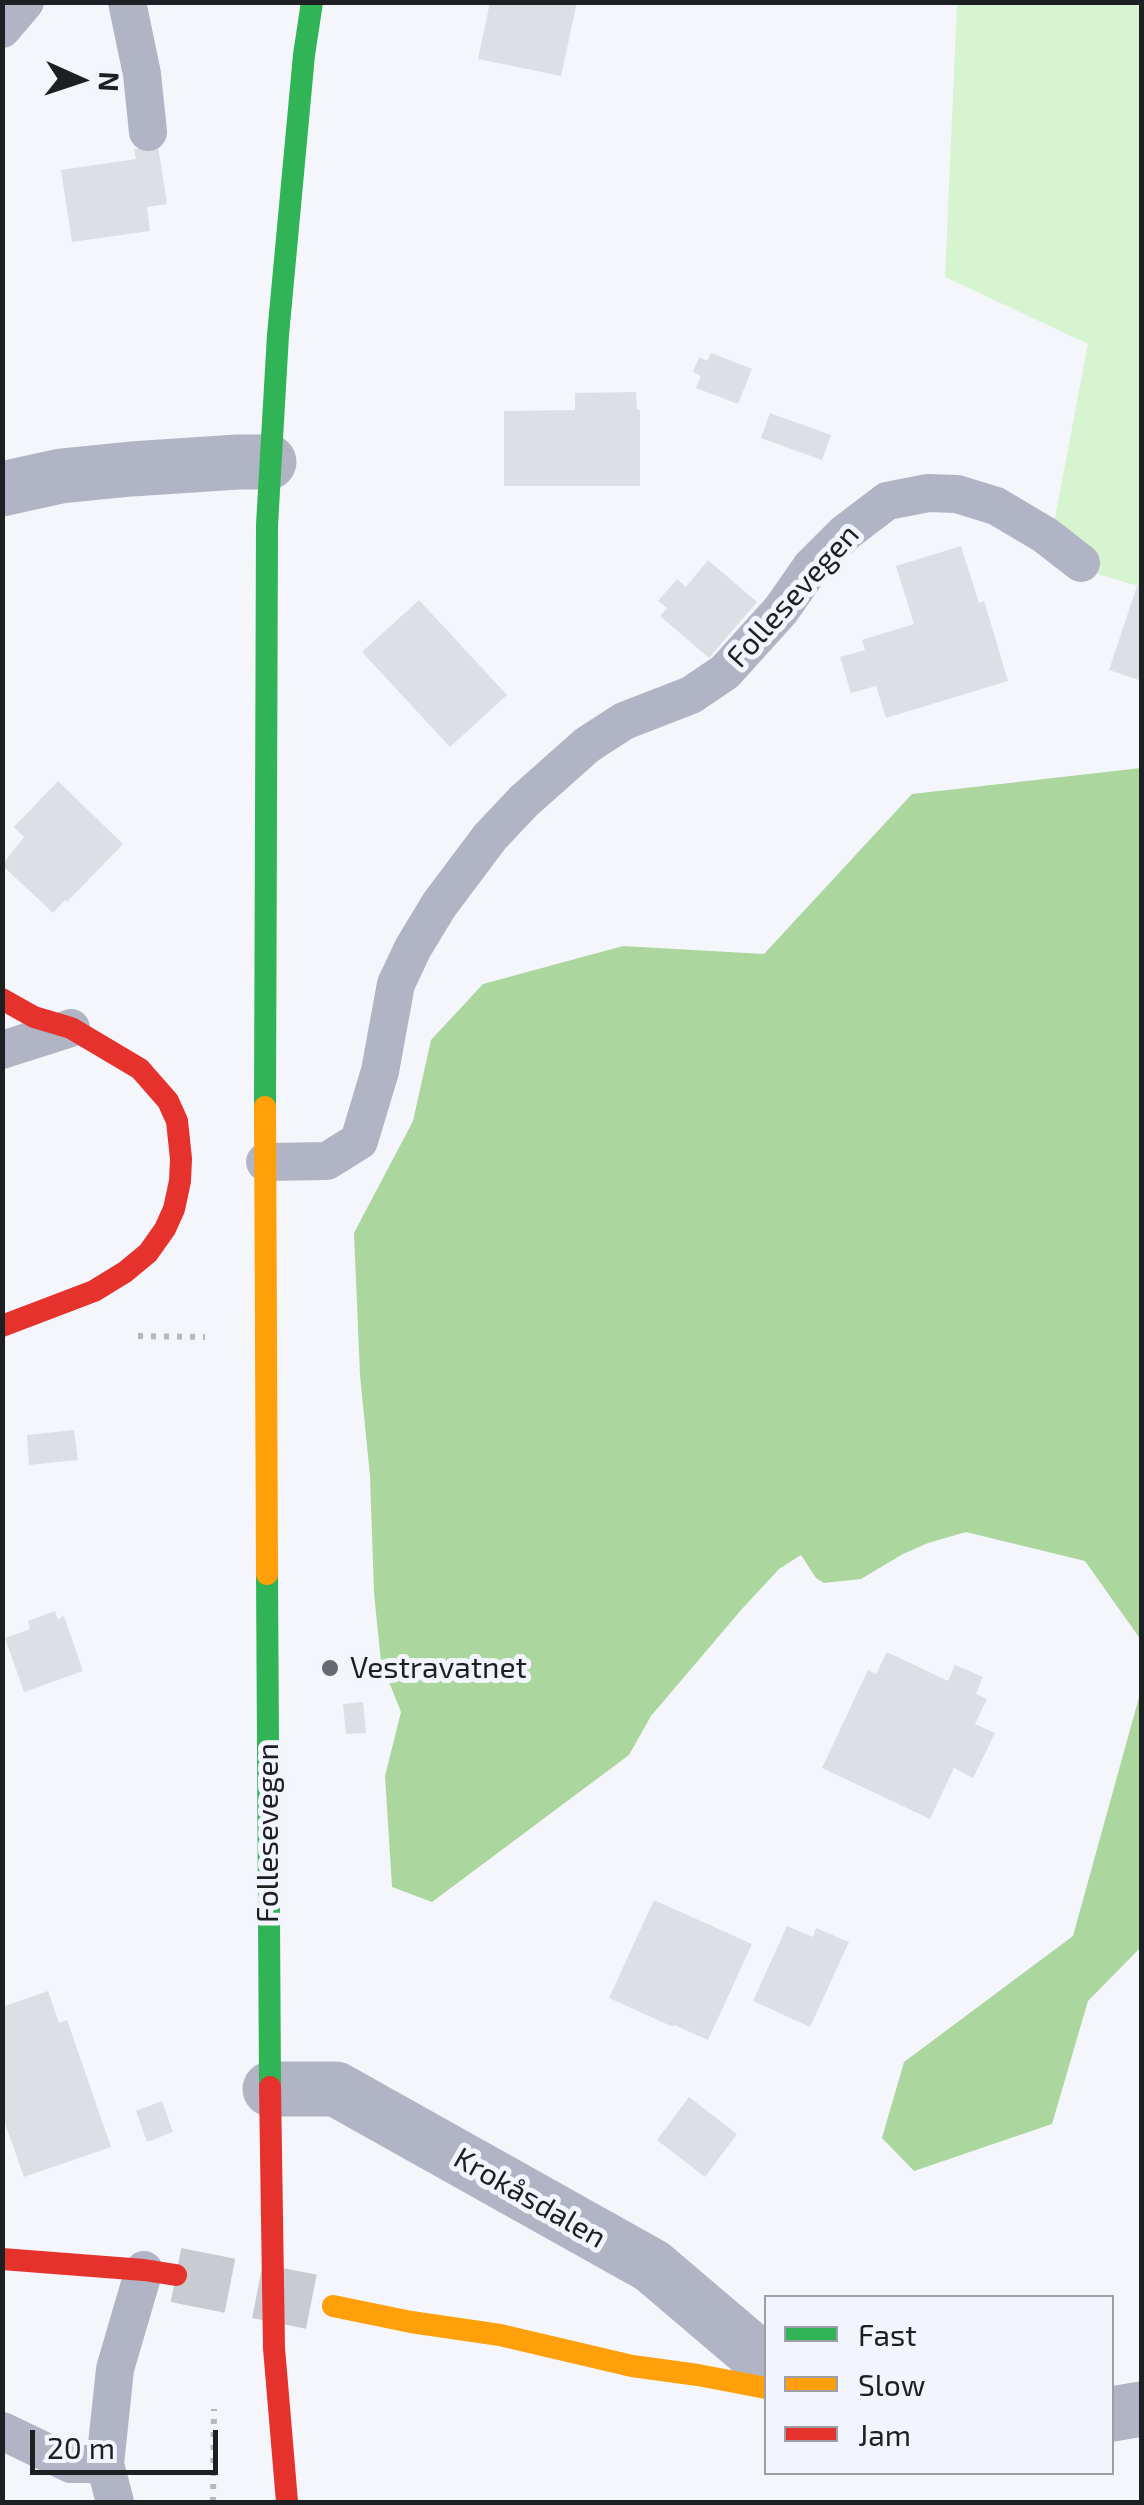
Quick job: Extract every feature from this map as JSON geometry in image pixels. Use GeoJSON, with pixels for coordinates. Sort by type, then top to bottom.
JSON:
{"type":"FeatureCollection","features":[{"type":"Feature","properties":{"kind":"main road","name":"Follesevegen"},"geometry":{"type":"LineString","coordinates":[[287,2502],[274,2348],[270,2089],[265,1162],[267,525],[278,335],[312,2]]}},
{"type":"Feature","properties":{"kind":"main road"},"geometry":{"type":"LineString","coordinates":[[2,999],[34,1017],[71,1028],[140,1069],[168,1101],[177,1121],[181,1159],[174,1209],[148,1253],[94,1291],[2,1326]]}},
{"type":"Feature","properties":{"kind":"main road"},"geometry":{"type":"LineString","coordinates":[[2,2259],[160,2272]]}},
{"type":"Feature","properties":{"kind":"main road"},"geometry":{"type":"LineString","coordinates":[[334,2306],[500,2335],[632,2366],[764,2388]]}},
{"type":"Feature","properties":{"kind":"street"},"geometry":{"type":"LineString","coordinates":[[2,489],[62,476],[131,469],[269,462]]}},
{"type":"Feature","properties":{"kind":"street","name":"Krokåsdalen"},"geometry":{"type":"LineString","coordinates":[[270,2089],[336,2088],[652,2266],[764,2361]]}},
{"type":"Feature","properties":{"kind":"street"},"geometry":{"type":"LineString","coordinates":[[1114,2414],[1142,2408]]}},
{"type":"Feature","properties":{"kind":"lane"},"geometry":{"type":"LineString","coordinates":[[2,29],[24,2]]}},
{"type":"Feature","properties":{"kind":"lane"},"geometry":{"type":"LineString","coordinates":[[127,2],[142,74],[148,132]]}},
{"type":"Feature","properties":{"kind":"lane","name":"Follesevegen"},"geometry":{"type":"LineString","coordinates":[[265,1162],[326,1161],[359,1141],[380,1071],[396,984],[439,905],[490,837],[586,745],[624,722],[690,695],[725,672],[781,610],[811,568],[887,500],[928,493],[957,494],[996,506],[1045,535],[1081,563]]}},
{"type":"Feature","properties":{"kind":"lane"},"geometry":{"type":"LineString","coordinates":[[2,1050],[71,1028]]}},
{"type":"Feature","properties":{"kind":"lane"},"geometry":{"type":"LineString","coordinates":[[114,2502],[104,2464],[115,2369],[160,2272]]}},
{"type":"Feature","properties":{"kind":"lane"},"geometry":{"type":"LineString","coordinates":[[2,2431],[71,2464],[104,2464]]}},
{"type":"Feature","properties":{"kind":"shaded area"},"geometry":{"type":"Polygon","coordinates":[[[957,3],[1141,3],[1141,587],[1047,559],[1088,344],[945,277],[957,3]]]}},
{"type":"Feature","properties":{"kind":"shaded area","name":"Vestravatnet"},"geometry":{"type":"Polygon","coordinates":[[[1141,768],[1141,1640],[1085,1561],[966,1532],[903,1554],[861,1579],[824,1583],[816,1578],[801,1555],[779,1569],[741,1610],[651,1716],[629,1755],[432,1902],[392,1887],[385,1776],[401,1712],[381,1662],[374,1593],[354,1233],[413,1121],[431,1040],[483,984],[623,946],[764,954],[912,794],[1141,768]]]}},
{"type":"Feature","properties":{"kind":"shaded area"},"geometry":{"type":"Polygon","coordinates":[[[1141,1690],[1141,1947],[1088,2001],[1052,2124],[914,2171],[882,2138],[904,2062],[1073,1936],[1141,1690]]]}},
{"type":"Feature","properties":{"kind":"building"},"geometry":{"type":"Polygon","coordinates":[[[490,2],[577,2],[561,76],[478,59],[490,2]]]}},
{"type":"Feature","properties":{"kind":"building"},"geometry":{"type":"Polygon","coordinates":[[[158,146],[167,204],[147,207],[150,231],[72,242],[61,170],[136,159],[134,149],[158,146]]]}},
{"type":"Feature","properties":{"kind":"building"},"geometry":{"type":"Polygon","coordinates":[[[711,353],[752,369],[738,404],[696,388],[701,376],[693,372],[699,357],[707,361],[711,353]]]}},
{"type":"Feature","properties":{"kind":"building"},"geometry":{"type":"Polygon","coordinates":[[[636,392],[640,410],[640,486],[504,486],[504,411],[575,410],[575,393],[636,392]]]}},
{"type":"Feature","properties":{"kind":"building"},"geometry":{"type":"Polygon","coordinates":[[[770,413],[831,435],[822,460],[761,438],[770,413]]]}},
{"type":"Feature","properties":{"kind":"building"},"geometry":{"type":"Polygon","coordinates":[[[961,546],[979,603],[984,601],[1008,681],[886,718],[876,686],[851,693],[840,657],[865,650],[862,640],[914,624],[896,566],[961,546]]]}},
{"type":"Feature","properties":{"kind":"building"},"geometry":{"type":"Polygon","coordinates":[[[708,560],[757,602],[709,658],[660,616],[667,608],[658,601],[677,579],[686,587],[708,560]]]}},
{"type":"Feature","properties":{"kind":"building"},"geometry":{"type":"Polygon","coordinates":[[[1137,586],[1142,587],[1142,681],[1109,670],[1137,586]]]}},
{"type":"Feature","properties":{"kind":"building"},"geometry":{"type":"Polygon","coordinates":[[[419,600],[507,695],[450,747],[362,652],[419,600]]]}},
{"type":"Feature","properties":{"kind":"building"},"geometry":{"type":"Polygon","coordinates":[[[58,781],[123,844],[53,913],[2,865],[24,837],[14,827],[58,781]]]}},
{"type":"Feature","properties":{"kind":"building"},"geometry":{"type":"Polygon","coordinates":[[[74,1430],[78,1460],[29,1465],[27,1435],[74,1430]]]}},
{"type":"Feature","properties":{"kind":"building"},"geometry":{"type":"Polygon","coordinates":[[[55,1611],[58,1619],[64,1616],[83,1671],[24,1692],[5,1638],[30,1629],[28,1621],[55,1611]]]}},
{"type":"Feature","properties":{"kind":"building"},"geometry":{"type":"Polygon","coordinates":[[[887,1652],[948,1681],[955,1665],[983,1677],[976,1694],[987,1699],[975,1724],[995,1733],[973,1778],[954,1768],[930,1819],[822,1768],[868,1670],[876,1674],[887,1652]]]}},
{"type":"Feature","properties":{"kind":"building"},"geometry":{"type":"Polygon","coordinates":[[[363,1702],[366,1733],[346,1734],[343,1704],[363,1702]]]}},
{"type":"Feature","properties":{"kind":"building"},"geometry":{"type":"Polygon","coordinates":[[[654,1900],[752,1944],[708,2040],[609,1998],[654,1900]]]}},
{"type":"Feature","properties":{"kind":"building"},"geometry":{"type":"Polygon","coordinates":[[[787,1926],[813,1937],[816,1928],[849,1942],[810,2027],[753,2001],[787,1926]]]}},
{"type":"Feature","properties":{"kind":"building"},"geometry":{"type":"Polygon","coordinates":[[[48,1991],[59,2023],[67,2020],[111,2147],[24,2177],[2,2115],[2,2007],[48,1991]]]}},
{"type":"Feature","properties":{"kind":"building"},"geometry":{"type":"Polygon","coordinates":[[[689,2097],[737,2134],[705,2177],[657,2140],[689,2097]]]}},
{"type":"Feature","properties":{"kind":"building"},"geometry":{"type":"Polygon","coordinates":[[[162,2101],[173,2132],[147,2142],[136,2111],[162,2101]]]}},
{"type":"Feature","properties":{"kind":"tunnel"},"geometry":{"type":"LineString","coordinates":[[176,2275],[333,2306]]}},
{"type":"Feature","properties":{"kind":"traffic: fast"},"geometry":{"type":"LineString","coordinates":[[265,1107],[267,525],[278,335],[312,2]]}},
{"type":"Feature","properties":{"kind":"traffic: fast"},"geometry":{"type":"LineString","coordinates":[[267,1574],[270,2087]]}},
{"type":"Feature","properties":{"kind":"traffic: slow"},"geometry":{"type":"LineString","coordinates":[[265,1107],[267,1574]]}},
{"type":"Feature","properties":{"kind":"traffic: slow"},"geometry":{"type":"LineString","coordinates":[[333,2306],[500,2335],[632,2366],[764,2388]]}},
{"type":"Feature","properties":{"kind":"traffic: jam"},"geometry":{"type":"LineString","coordinates":[[2,999],[34,1017],[71,1028],[140,1069],[168,1101],[177,1121],[181,1159],[174,1209],[148,1253],[94,1291],[2,1326]]}},
{"type":"Feature","properties":{"kind":"traffic: jam"},"geometry":{"type":"LineString","coordinates":[[270,2087],[274,2348],[287,2502]]}},
{"type":"Feature","properties":{"kind":"traffic: jam"},"geometry":{"type":"LineString","coordinates":[[2,2259],[176,2275]]}},
{"type":"Feature","properties":{"kind":"place","name":"Vestravatnet"},"geometry":{"type":"Point","coordinates":[330,1668]}}]}
